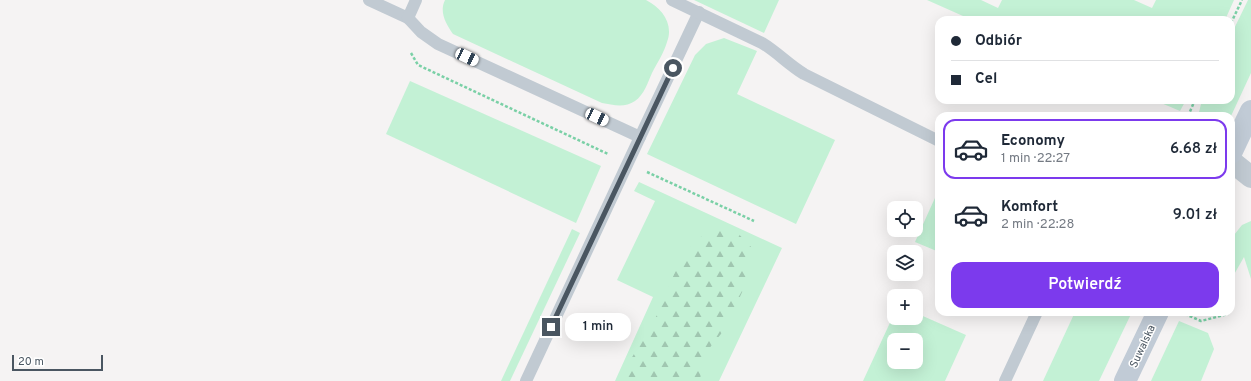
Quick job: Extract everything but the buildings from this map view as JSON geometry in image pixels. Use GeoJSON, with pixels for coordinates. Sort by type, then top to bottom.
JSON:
{"type":"FeatureCollection","features":[{"type":"Feature","properties":{"kind":"main road"},"geometry":{"type":"LineString","coordinates":[[1235,145],[1251,111]]}},
{"type":"Feature","properties":{"kind":"main road","name":"Suwalska"},"geometry":{"type":"LineString","coordinates":[[1125,381],[1156,316]]}},
{"type":"Feature","properties":{"kind":"street"},"geometry":{"type":"LineString","coordinates":[[1235,164],[1251,177]]}},
{"type":"Feature","properties":{"kind":"lane"},"geometry":{"type":"LineString","coordinates":[[369,0],[408,18],[421,32],[438,44],[640,137]]}},
{"type":"Feature","properties":{"kind":"lane"},"geometry":{"type":"LineString","coordinates":[[408,18],[416,0]]}},
{"type":"Feature","properties":{"kind":"lane"},"geometry":{"type":"LineString","coordinates":[[672,0],[762,43],[772,49],[791,66],[804,74],[935,139]]}},
{"type":"Feature","properties":{"kind":"lane"},"geometry":{"type":"LineString","coordinates":[[526,381],[699,12]]}},
{"type":"Feature","properties":{"kind":"lane"},"geometry":{"type":"LineString","coordinates":[[1005,381],[1035,316]]}},
{"type":"Feature","properties":{"kind":"path"},"geometry":{"type":"LineString","coordinates":[[1234,16],[1242,0]]}},
{"type":"Feature","properties":{"kind":"path"},"geometry":{"type":"LineString","coordinates":[[410,51],[418,65],[754,221]]}},
{"type":"Feature","properties":{"kind":"path"},"geometry":{"type":"LineString","coordinates":[[1189,316],[1201,321],[1220,316]]}},
{"type":"Feature","properties":{"kind":"green space"},"geometry":{"type":"Polygon","coordinates":[[[445,0],[646,0],[662,12],[668,23],[669,35],[664,50],[641,95],[635,101],[627,105],[610,105],[602,103],[453,34],[444,18],[443,4],[445,0]]]}},
{"type":"Feature","properties":{"kind":"green space"},"geometry":{"type":"Polygon","coordinates":[[[694,0],[779,0],[764,33],[694,0]]]}},
{"type":"Feature","properties":{"kind":"green space"},"geometry":{"type":"Polygon","coordinates":[[[927,0],[981,0],[998,8],[1002,0],[1134,0],[1152,8],[1156,0],[1234,0],[1227,16],[963,16],[927,0]]]}},
{"type":"Feature","properties":{"kind":"green space"},"geometry":{"type":"Polygon","coordinates":[[[1248,0],[1251,0],[1251,73],[1233,112],[1199,112],[1201,104],[1235,104],[1235,27],[1248,0]]]}},
{"type":"Feature","properties":{"kind":"green space"},"geometry":{"type":"Polygon","coordinates":[[[724,38],[757,51],[737,94],[835,140],[796,224],[647,154],[695,55],[706,44],[724,38]]]}},
{"type":"Feature","properties":{"kind":"green space"},"geometry":{"type":"Polygon","coordinates":[[[410,81],[601,166],[576,223],[386,134],[410,81]]]}},
{"type":"Feature","properties":{"kind":"green space"},"geometry":{"type":"Polygon","coordinates":[[[1163,104],[1184,104],[1180,111],[1163,104]]]}},
{"type":"Feature","properties":{"kind":"green space"},"geometry":{"type":"Polygon","coordinates":[[[639,182],[782,248],[719,381],[615,381],[653,297],[617,280],[655,201],[634,191],[639,182]]]}},
{"type":"Feature","properties":{"kind":"green space"},"geometry":{"type":"Polygon","coordinates":[[[935,198],[935,250],[915,242],[917,237],[923,237],[923,224],[935,198]]]}},
{"type":"Feature","properties":{"kind":"green space"},"geometry":{"type":"Polygon","coordinates":[[[1251,221],[1251,279],[1244,257],[1235,273],[1235,234],[1242,225],[1251,221]]]}},
{"type":"Feature","properties":{"kind":"green space"},"geometry":{"type":"Polygon","coordinates":[[[732,227],[753,249],[744,288],[725,329],[703,356],[700,381],[618,381],[657,315],[682,255],[706,232],[732,227]]]}},
{"type":"Feature","properties":{"kind":"green space"},"geometry":{"type":"Polygon","coordinates":[[[572,229],[580,233],[510,381],[501,381],[572,229]]]}},
{"type":"Feature","properties":{"kind":"green space"},"geometry":{"type":"Polygon","coordinates":[[[923,316],[966,335],[945,381],[863,381],[889,325],[923,325],[923,316]]]}},
{"type":"Feature","properties":{"kind":"green space"},"geometry":{"type":"Polygon","coordinates":[[[1073,316],[1130,316],[1099,381],[1043,381],[1073,316]]]}},
{"type":"Feature","properties":{"kind":"green space"},"geometry":{"type":"Polygon","coordinates":[[[1179,321],[1208,333],[1214,349],[1201,381],[1151,381],[1179,321]]]}},
{"type":"Feature","properties":{"kind":"route"},"geometry":{"type":"LineString","coordinates":[[551,327],[673,68]]}}]}
